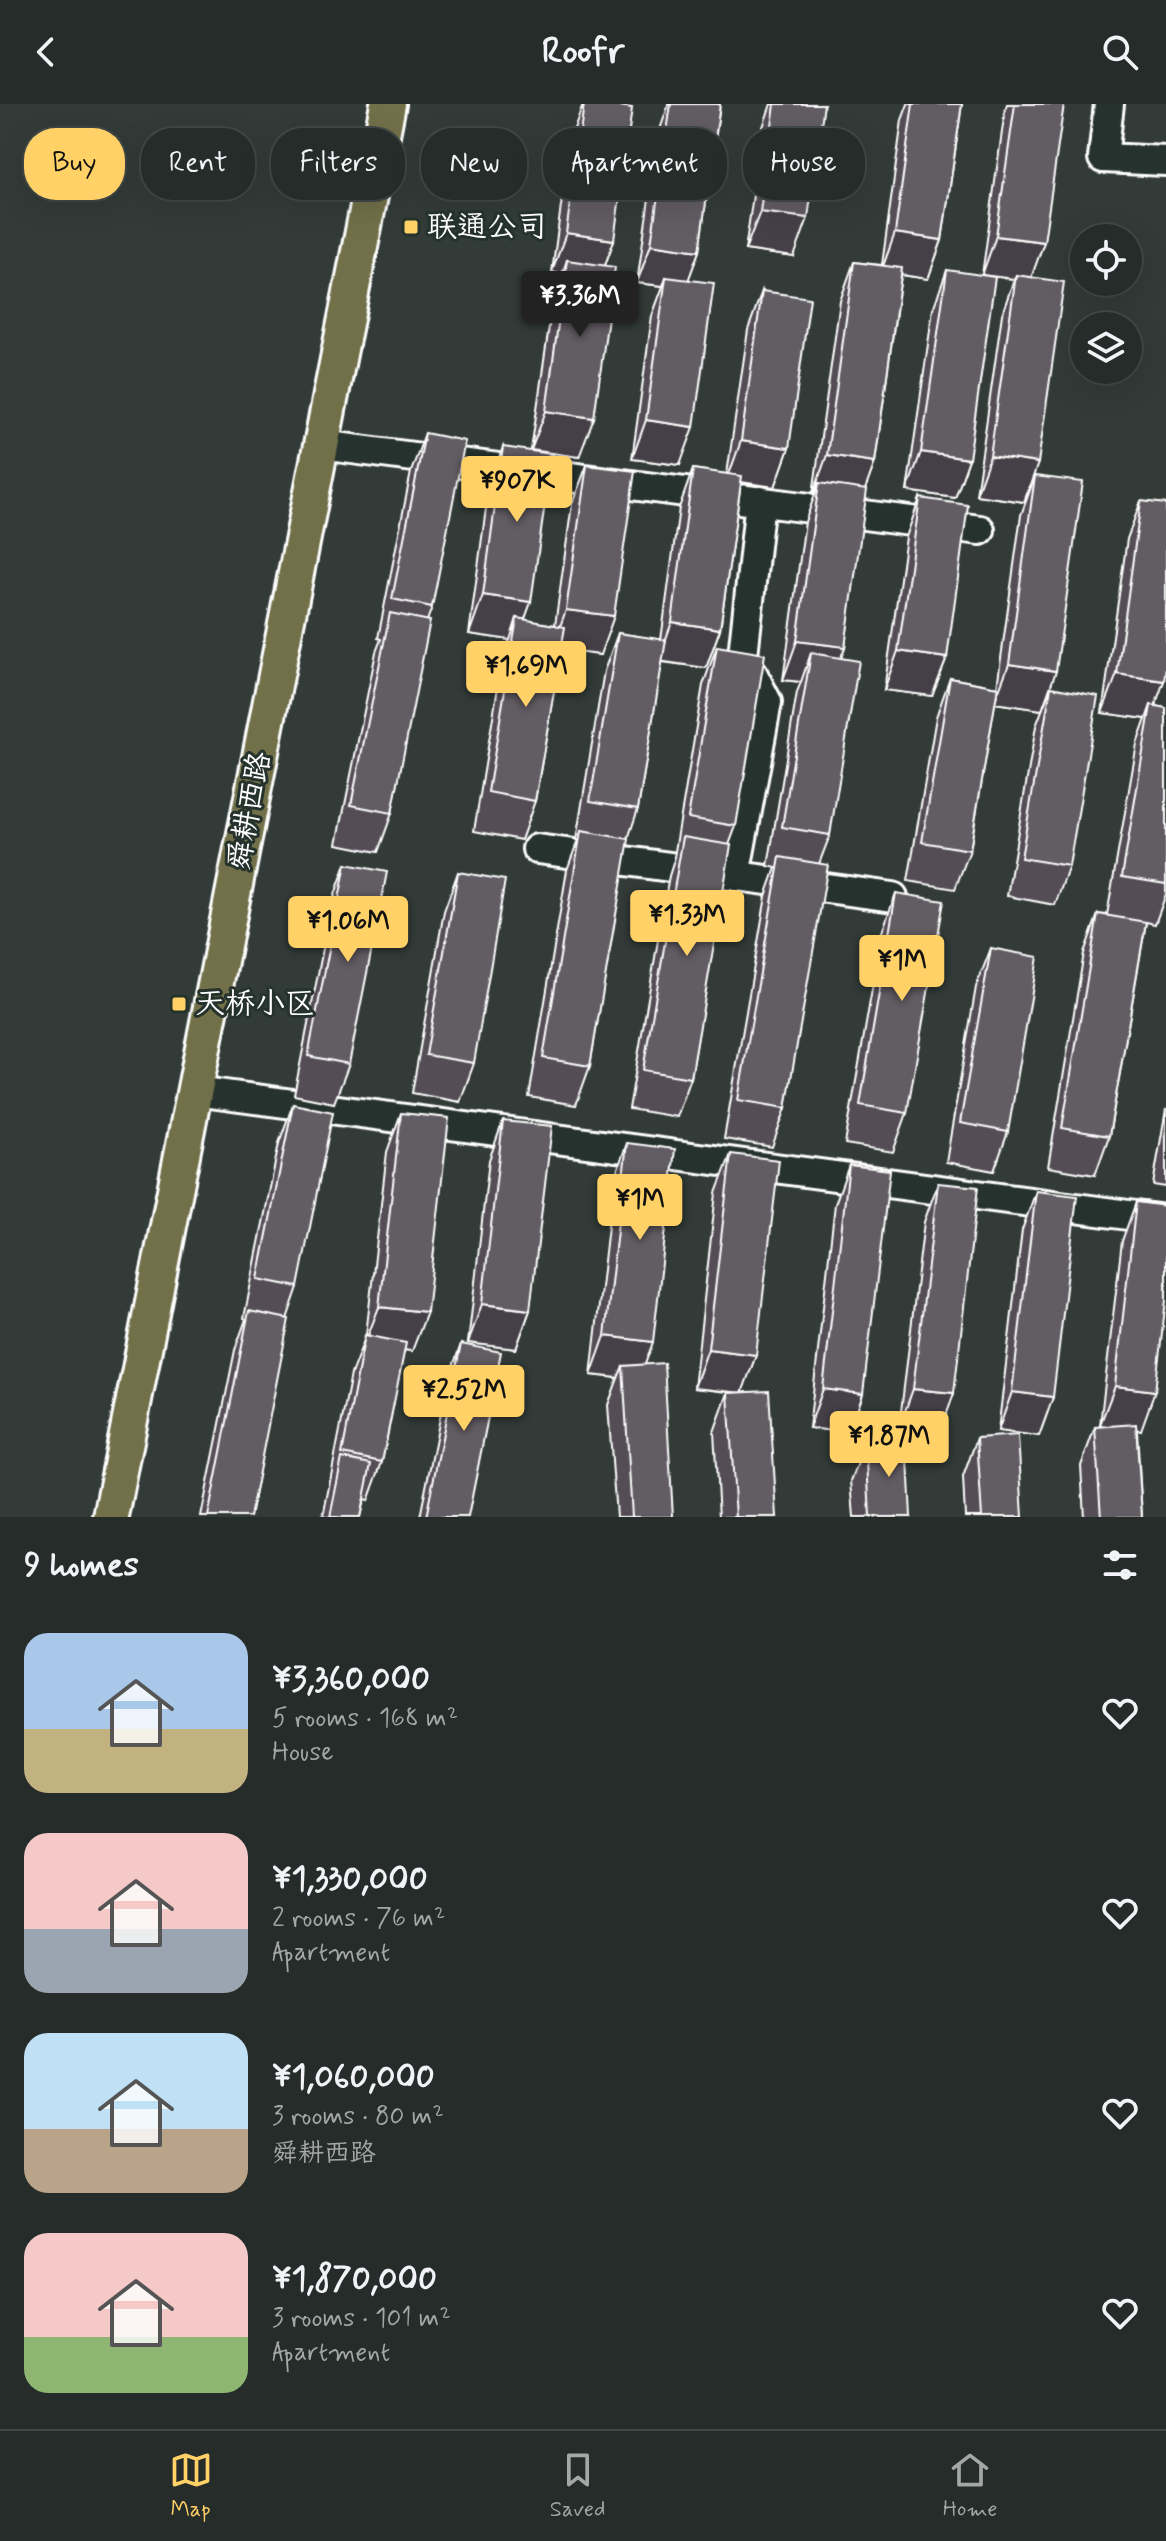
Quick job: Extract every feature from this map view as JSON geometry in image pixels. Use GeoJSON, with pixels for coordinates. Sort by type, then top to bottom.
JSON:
{"type":"FeatureCollection","features":[{"type":"Feature","properties":{"kind":"main road","name":"舜耕西路"},"geometry":{"type":"LineString","coordinates":[[111,1517],[388,104]]}},
{"type":"Feature","properties":{"kind":"street"},"geometry":{"type":"LineString","coordinates":[[1109,104],[1103,158],[1166,161]]}},
{"type":"Feature","properties":{"kind":"street"},"geometry":{"type":"LineString","coordinates":[[321,445],[980,530]]}},
{"type":"Feature","properties":{"kind":"street"},"geometry":{"type":"LineString","coordinates":[[735,876],[767,702],[743,655],[760,501]]}},
{"type":"Feature","properties":{"kind":"street"},"geometry":{"type":"LineString","coordinates":[[537,849],[893,897]]}},
{"type":"Feature","properties":{"kind":"street"},"geometry":{"type":"LineString","coordinates":[[195,1091],[1166,1220]]}},
{"type":"Feature","properties":{"kind":"building"},"geometry":{"type":"Polygon","coordinates":[[[584,104],[632,108],[629,128],[581,128],[584,104]]]}},
{"type":"Feature","properties":{"kind":"building"},"geometry":{"type":"Polygon","coordinates":[[[671,104],[720,104],[717,128],[668,128],[671,104]]]}},
{"type":"Feature","properties":{"kind":"building"},"geometry":{"type":"Polygon","coordinates":[[[775,104],[824,104],[821,128],[772,128],[775,104]]]}},
{"type":"Feature","properties":{"kind":"building"},"geometry":{"type":"Polygon","coordinates":[[[913,104],[962,104],[942,240],[895,233],[913,104]]]}},
{"type":"Feature","properties":{"kind":"building"},"geometry":{"type":"Polygon","coordinates":[[[1015,104],[1064,104],[1044,242],[996,236],[1015,104]]]}},
{"type":"Feature","properties":{"kind":"building"},"geometry":{"type":"Polygon","coordinates":[[[571,200],[619,200],[614,240],[566,233],[571,200]]]}},
{"type":"Feature","properties":{"kind":"building"},"geometry":{"type":"Polygon","coordinates":[[[657,200],[706,200],[699,251],[651,244],[657,200]]]}},
{"type":"Feature","properties":{"kind":"building"},"geometry":{"type":"Polygon","coordinates":[[[762,200],[811,200],[808,218],[760,212],[762,200]]]}},
{"type":"Feature","properties":{"kind":"building"},"geometry":{"type":"Polygon","coordinates":[[[567,260],[615,267],[594,418],[546,411],[567,260]]]}},
{"type":"Feature","properties":{"kind":"building"},"geometry":{"type":"Polygon","coordinates":[[[854,262],[902,268],[875,462],[827,455],[854,262]]]}},
{"type":"Feature","properties":{"kind":"building"},"geometry":{"type":"Polygon","coordinates":[[[947,270],[995,277],[969,459],[921,452],[947,270]]]}},
{"type":"Feature","properties":{"kind":"building"},"geometry":{"type":"Polygon","coordinates":[[[1016,275],[1064,282],[1038,463],[990,456],[1016,275]]]}},
{"type":"Feature","properties":{"kind":"building"},"geometry":{"type":"Polygon","coordinates":[[[666,277],[714,283],[694,427],[646,420],[666,277]]]}},
{"type":"Feature","properties":{"kind":"building"},"geometry":{"type":"Polygon","coordinates":[[[762,291],[810,298],[789,448],[741,441],[762,291]]]}},
{"type":"Feature","properties":{"kind":"building"},"geometry":{"type":"Polygon","coordinates":[[[425,433],[465,441],[432,607],[392,599],[425,433]]]}},
{"type":"Feature","properties":{"kind":"building"},"geometry":{"type":"Polygon","coordinates":[[[503,447],[552,454],[531,602],[483,595],[503,447]]]}},
{"type":"Feature","properties":{"kind":"building"},"geometry":{"type":"Polygon","coordinates":[[[587,465],[635,471],[614,616],[566,610],[587,465]]]}},
{"type":"Feature","properties":{"kind":"building"},"geometry":{"type":"Polygon","coordinates":[[[693,469],[742,476],[720,629],[672,622],[693,469]]]}},
{"type":"Feature","properties":{"kind":"building"},"geometry":{"type":"Polygon","coordinates":[[[1035,476],[1083,482],[1056,671],[1009,664],[1035,476]]]}},
{"type":"Feature","properties":{"kind":"building"},"geometry":{"type":"Polygon","coordinates":[[[819,483],[867,490],[845,647],[797,641],[819,483]]]}},
{"type":"Feature","properties":{"kind":"building"},"geometry":{"type":"Polygon","coordinates":[[[920,498],[968,505],[947,658],[898,651],[920,498]]]}},
{"type":"Feature","properties":{"kind":"building"},"geometry":{"type":"Polygon","coordinates":[[[1141,501],[1166,504],[1164,681],[1117,674],[1141,501]]]}},
{"type":"Feature","properties":{"kind":"building"},"geometry":{"type":"Polygon","coordinates":[[[390,613],[430,621],[392,813],[351,805],[390,613]]]}},
{"type":"Feature","properties":{"kind":"building"},"geometry":{"type":"Polygon","coordinates":[[[517,618],[565,627],[535,801],[488,792],[517,618]]]}},
{"type":"Feature","properties":{"kind":"building"},"geometry":{"type":"Polygon","coordinates":[[[618,633],[666,640],[638,809],[590,801],[618,633]]]}},
{"type":"Feature","properties":{"kind":"building"},"geometry":{"type":"Polygon","coordinates":[[[717,646],[765,654],[736,826],[688,818],[717,646]]]}},
{"type":"Feature","properties":{"kind":"building"},"geometry":{"type":"Polygon","coordinates":[[[811,653],[859,661],[830,835],[782,827],[811,653]]]}},
{"type":"Feature","properties":{"kind":"building"},"geometry":{"type":"Polygon","coordinates":[[[950,678],[998,687],[970,850],[922,842],[950,678]]]}},
{"type":"Feature","properties":{"kind":"building"},"geometry":{"type":"Polygon","coordinates":[[[1051,687],[1098,696],[1069,866],[1021,858],[1051,687]]]}},
{"type":"Feature","properties":{"kind":"building"},"geometry":{"type":"Polygon","coordinates":[[[1151,705],[1166,708],[1166,884],[1122,877],[1151,705]]]}},
{"type":"Feature","properties":{"kind":"building"},"geometry":{"type":"Polygon","coordinates":[[[581,831],[629,839],[590,1066],[543,1058],[581,831]]]}},
{"type":"Feature","properties":{"kind":"building"},"geometry":{"type":"Polygon","coordinates":[[[683,837],[731,845],[691,1078],[643,1070],[683,837]]]}},
{"type":"Feature","properties":{"kind":"building"},"geometry":{"type":"Polygon","coordinates":[[[780,857],[828,865],[786,1108],[738,1100],[780,857]]]}},
{"type":"Feature","properties":{"kind":"building"},"geometry":{"type":"Polygon","coordinates":[[[346,864],[387,872],[349,1064],[308,1056],[346,864]]]}},
{"type":"Feature","properties":{"kind":"building"},"geometry":{"type":"Polygon","coordinates":[[[458,872],[505,880],[474,1063],[426,1055],[458,872]]]}},
{"type":"Feature","properties":{"kind":"building"},"geometry":{"type":"Polygon","coordinates":[[[896,893],[944,901],[907,1113],[860,1105],[896,893]]]}},
{"type":"Feature","properties":{"kind":"building"},"geometry":{"type":"Polygon","coordinates":[[[1098,914],[1146,922],[1109,1136],[1062,1128],[1098,914]]]}},
{"type":"Feature","properties":{"kind":"building"},"geometry":{"type":"Polygon","coordinates":[[[991,948],[1038,957],[1008,1132],[960,1123],[991,948]]]}},
{"type":"Feature","properties":{"kind":"building"},"geometry":{"type":"Polygon","coordinates":[[[293,1104],[333,1112],[298,1287],[258,1279],[293,1104]]]}},
{"type":"Feature","properties":{"kind":"building"},"geometry":{"type":"Polygon","coordinates":[[[401,1113],[449,1118],[427,1312],[379,1307],[401,1113]]]}},
{"type":"Feature","properties":{"kind":"building"},"geometry":{"type":"Polygon","coordinates":[[[503,1121],[552,1126],[530,1310],[482,1304],[503,1121]]]}},
{"type":"Feature","properties":{"kind":"building"},"geometry":{"type":"Polygon","coordinates":[[[627,1143],[675,1149],[653,1342],[605,1336],[627,1143]]]}},
{"type":"Feature","properties":{"kind":"building"},"geometry":{"type":"Polygon","coordinates":[[[731,1154],[779,1160],[756,1355],[708,1349],[731,1154]]]}},
{"type":"Feature","properties":{"kind":"building"},"geometry":{"type":"Polygon","coordinates":[[[849,1165],[890,1170],[863,1394],[823,1389],[849,1165]]]}},
{"type":"Feature","properties":{"kind":"building"},"geometry":{"type":"Polygon","coordinates":[[[938,1183],[978,1187],[954,1393],[913,1389],[938,1183]]]}},
{"type":"Feature","properties":{"kind":"building"},"geometry":{"type":"Polygon","coordinates":[[[1036,1191],[1077,1196],[1053,1397],[1012,1392],[1036,1191]]]}},
{"type":"Feature","properties":{"kind":"building"},"geometry":{"type":"Polygon","coordinates":[[[1136,1202],[1166,1206],[1166,1300],[1155,1391],[1115,1386],[1136,1202]]]}},
{"type":"Feature","properties":{"kind":"building"},"geometry":{"type":"Polygon","coordinates":[[[249,1311],[289,1319],[250,1517],[208,1517],[249,1311]]]}},
{"type":"Feature","properties":{"kind":"building"},"geometry":{"type":"Polygon","coordinates":[[[365,1335],[406,1343],[382,1462],[342,1454],[365,1335]]]}},
{"type":"Feature","properties":{"kind":"building"},"geometry":{"type":"Polygon","coordinates":[[[461,1344],[501,1352],[468,1517],[426,1517],[461,1344]]]}},
{"type":"Feature","properties":{"kind":"building"},"geometry":{"type":"Polygon","coordinates":[[[664,1363],[673,1517],[632,1517],[623,1366],[664,1363]]]}},
{"type":"Feature","properties":{"kind":"building"},"geometry":{"type":"Polygon","coordinates":[[[769,1391],[777,1517],[736,1517],[728,1393],[769,1391]]]}},
{"type":"Feature","properties":{"kind":"building"},"geometry":{"type":"Polygon","coordinates":[[[1136,1424],[1142,1517],[1101,1517],[1095,1427],[1136,1424]]]}},
{"type":"Feature","properties":{"kind":"building"},"geometry":{"type":"Polygon","coordinates":[[[1018,1435],[1023,1517],[982,1517],[977,1438],[1018,1435]]]}},
{"type":"Feature","properties":{"kind":"building"},"geometry":{"type":"Polygon","coordinates":[[[907,1439],[911,1517],[870,1517],[866,1442],[907,1439]]]}},
{"type":"Feature","properties":{"kind":"building"},"geometry":{"type":"Polygon","coordinates":[[[342,1458],[371,1464],[360,1517],[330,1517],[342,1458]]]}},
{"type":"Feature","properties":{"kind":"place","name":"联通公司"},"geometry":{"type":"Point","coordinates":[411,227]}},
{"type":"Feature","properties":{"kind":"place","name":"天桥小区"},"geometry":{"type":"Point","coordinates":[179,1004]}}]}
